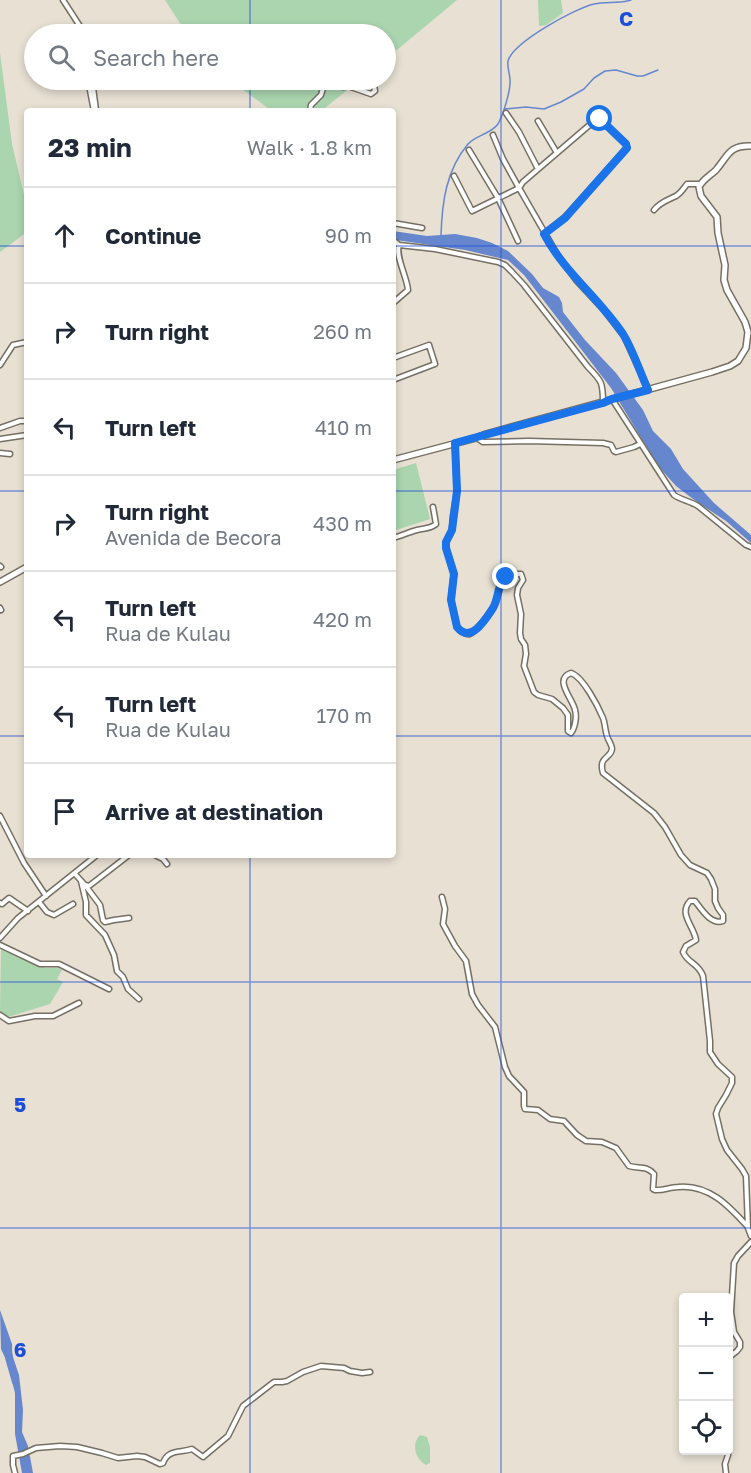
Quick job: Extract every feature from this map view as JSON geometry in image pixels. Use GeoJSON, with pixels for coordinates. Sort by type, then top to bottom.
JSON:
{"type":"FeatureCollection","features":[{"type":"Feature","properties":{"kind":"main road"},"geometry":{"type":"LineString","coordinates":[[396,459],[645,391],[730,366],[740,359],[748,341],[747,326],[726,290],[725,265],[717,218],[700,196],[699,187],[730,152],[737,148],[751,146]]}},
{"type":"Feature","properties":{"kind":"main road"},"geometry":{"type":"LineString","coordinates":[[0,582],[24,569]]}},
{"type":"Feature","properties":{"kind":"street"},"geometry":{"type":"LineString","coordinates":[[63,0],[79,24]]}},
{"type":"Feature","properties":{"kind":"street"},"geometry":{"type":"LineString","coordinates":[[92,90],[95,108]]}},
{"type":"Feature","properties":{"kind":"street"},"geometry":{"type":"LineString","coordinates":[[310,108],[322,90]]}},
{"type":"Feature","properties":{"kind":"street"},"geometry":{"type":"LineString","coordinates":[[360,90],[371,94],[375,90]]}},
{"type":"Feature","properties":{"kind":"street"},"geometry":{"type":"LineString","coordinates":[[506,113],[519,132],[538,169]]}},
{"type":"Feature","properties":{"kind":"street"},"geometry":{"type":"LineString","coordinates":[[454,176],[472,211],[519,188],[523,182],[599,118],[628,147],[565,218],[544,234]]}},
{"type":"Feature","properties":{"kind":"street"},"geometry":{"type":"LineString","coordinates":[[538,121],[557,153]]}},
{"type":"Feature","properties":{"kind":"street"},"geometry":{"type":"LineString","coordinates":[[493,135],[503,159],[544,234],[576,280],[624,336],[645,391]]}},
{"type":"Feature","properties":{"kind":"street"},"geometry":{"type":"LineString","coordinates":[[470,150],[498,198],[518,241]]}},
{"type":"Feature","properties":{"kind":"street"},"geometry":{"type":"LineString","coordinates":[[654,210],[659,204],[678,195],[687,184],[700,184]]}},
{"type":"Feature","properties":{"kind":"street"},"geometry":{"type":"LineString","coordinates":[[396,224],[422,228]]}},
{"type":"Feature","properties":{"kind":"street"},"geometry":{"type":"LineString","coordinates":[[396,242],[399,245],[435,249],[505,265],[524,285],[599,378],[603,385],[603,403]]}},
{"type":"Feature","properties":{"kind":"street"},"geometry":{"type":"LineString","coordinates":[[396,300],[408,290],[405,273],[397,253],[399,245]]}},
{"type":"Feature","properties":{"kind":"street"},"geometry":{"type":"LineString","coordinates":[[0,366],[13,345],[24,343]]}},
{"type":"Feature","properties":{"kind":"street"},"geometry":{"type":"LineString","coordinates":[[396,357],[429,345],[435,364],[396,379]]}},
{"type":"Feature","properties":{"kind":"street"},"geometry":{"type":"LineString","coordinates":[[614,399],[640,444],[674,495],[692,502],[751,547]]}},
{"type":"Feature","properties":{"kind":"street"},"geometry":{"type":"LineString","coordinates":[[0,428],[24,421]]}},
{"type":"Feature","properties":{"kind":"street"},"geometry":{"type":"LineString","coordinates":[[0,439],[24,435]]}},
{"type":"Feature","properties":{"kind":"street"},"geometry":{"type":"LineString","coordinates":[[476,438],[483,442],[603,443],[611,445],[616,452],[640,444]]}},
{"type":"Feature","properties":{"kind":"street"},"geometry":{"type":"LineString","coordinates":[[455,443],[457,491],[452,530],[446,542],[446,548],[454,574],[451,600],[457,627],[460,631],[471,634],[493,607],[503,579],[511,574],[521,574],[523,580],[517,595],[521,614],[520,633],[525,645],[524,666],[534,692],[552,699],[563,708],[568,715],[568,731],[572,733],[575,726],[575,708],[565,688],[564,679],[571,673],[579,677],[603,719],[607,738],[612,747],[611,753],[603,760],[601,770],[654,813],[681,855],[694,868],[706,873],[714,885],[715,901],[724,920],[714,921],[695,901],[690,901],[686,905],[685,914],[696,935],[696,940],[686,946],[683,952],[686,958],[699,967],[703,976],[710,1052],[718,1064],[732,1077],[732,1083],[716,1114],[727,1150],[746,1176],[748,1228],[751,1236]]}},
{"type":"Feature","properties":{"kind":"street"},"geometry":{"type":"LineString","coordinates":[[0,453],[10,454]]}},
{"type":"Feature","properties":{"kind":"street"},"geometry":{"type":"LineString","coordinates":[[396,537],[435,526],[433,507]]}},
{"type":"Feature","properties":{"kind":"street"},"geometry":{"type":"LineString","coordinates":[[0,816],[24,863],[46,896]]}},
{"type":"Feature","properties":{"kind":"street"},"geometry":{"type":"LineString","coordinates":[[0,938],[27,910],[94,858]]}},
{"type":"Feature","properties":{"kind":"street"},"geometry":{"type":"LineString","coordinates":[[83,883],[90,885],[125,858]]}},
{"type":"Feature","properties":{"kind":"street"},"geometry":{"type":"LineString","coordinates":[[161,858],[167,864]]}},
{"type":"Feature","properties":{"kind":"street"},"geometry":{"type":"LineString","coordinates":[[75,874],[100,905],[105,922],[129,918]]}},
{"type":"Feature","properties":{"kind":"street"},"geometry":{"type":"LineString","coordinates":[[83,883],[86,915],[103,932],[114,955],[117,971],[123,977],[128,989],[139,999]]}},
{"type":"Feature","properties":{"kind":"street"},"geometry":{"type":"LineString","coordinates":[[442,897],[445,909],[443,925],[466,961],[469,984],[475,1000],[495,1027],[509,1076],[524,1092],[525,1109],[538,1110],[550,1119],[564,1121],[586,1141],[602,1142],[616,1148],[629,1166],[652,1171],[654,1174],[652,1188],[655,1190],[690,1187],[712,1194],[730,1207],[748,1228]]}},
{"type":"Feature","properties":{"kind":"street"},"geometry":{"type":"LineString","coordinates":[[0,903],[2,904],[9,898],[27,910]]}},
{"type":"Feature","properties":{"kind":"street"},"geometry":{"type":"LineString","coordinates":[[39,902],[47,912],[54,915],[73,904]]}},
{"type":"Feature","properties":{"kind":"street"},"geometry":{"type":"LineString","coordinates":[[0,945],[40,964],[59,964],[109,989]]}},
{"type":"Feature","properties":{"kind":"street"},"geometry":{"type":"LineString","coordinates":[[0,1015],[9,1021],[35,1016],[53,1016],[79,1003]]}},
{"type":"Feature","properties":{"kind":"street"},"geometry":{"type":"LineString","coordinates":[[733,1354],[740,1347],[734,1332],[731,1312],[732,1271],[738,1256],[751,1242]]}},
{"type":"Feature","properties":{"kind":"street"},"geometry":{"type":"LineString","coordinates":[[15,1473],[13,1456],[36,1448],[47,1447],[77,1447],[118,1458],[137,1456],[160,1464],[166,1456],[173,1452],[192,1449],[202,1457],[228,1436],[243,1406],[274,1382],[287,1381],[321,1366],[344,1368],[362,1373],[370,1372]]}},
{"type":"Feature","properties":{"kind":"street"},"geometry":{"type":"LineString","coordinates":[[726,1473],[725,1464],[728,1455]]}},
{"type":"Feature","properties":{"kind":"green space"},"geometry":{"type":"Polygon","coordinates":[[[165,0],[457,0],[396,51],[396,24],[181,24],[165,0]]]}},
{"type":"Feature","properties":{"kind":"green space"},"geometry":{"type":"Polygon","coordinates":[[[538,0],[561,0],[563,13],[546,25],[539,26],[538,0]]]}},
{"type":"Feature","properties":{"kind":"green space"},"geometry":{"type":"Polygon","coordinates":[[[0,53],[12,144],[24,194],[24,234],[0,252],[0,53]]]}},
{"type":"Feature","properties":{"kind":"green space"},"geometry":{"type":"Polygon","coordinates":[[[244,90],[347,90],[325,108],[268,108],[244,90]]]}},
{"type":"Feature","properties":{"kind":"green space"},"geometry":{"type":"Polygon","coordinates":[[[416,463],[430,519],[396,530],[396,469],[416,463]]]}},
{"type":"Feature","properties":{"kind":"green space"},"geometry":{"type":"Polygon","coordinates":[[[1,949],[46,968],[62,970],[57,979],[63,982],[50,1004],[8,1017],[0,1011],[1,949]]]}},
{"type":"Feature","properties":{"kind":"green space"},"geometry":{"type":"Polygon","coordinates":[[[420,1435],[427,1437],[430,1447],[430,1463],[426,1465],[419,1459],[415,1447],[420,1435]]]}},
{"type":"Feature","properties":{"kind":"water"},"geometry":{"type":"Polygon","coordinates":[[[396,231],[427,236],[455,234],[477,238],[508,251],[543,288],[559,297],[563,312],[616,373],[643,410],[653,431],[671,449],[683,469],[714,503],[751,535],[751,543],[726,521],[676,486],[658,466],[611,388],[524,275],[508,260],[465,250],[396,240],[396,231]]]}},
{"type":"Feature","properties":{"kind":"water"},"geometry":{"type":"Polygon","coordinates":[[[0,1310],[12,1344],[13,1357],[19,1375],[23,1410],[22,1432],[28,1446],[33,1473],[22,1473],[15,1434],[15,1393],[1,1349],[0,1310]]]}},
{"type":"Feature","properties":{"kind":"waterway"},"geometry":{"type":"LineString","coordinates":[[441,235],[444,199],[450,176],[468,144],[498,124],[509,90],[508,61],[512,53],[546,27],[585,7],[631,0]]}},
{"type":"Feature","properties":{"kind":"waterway"},"geometry":{"type":"LineString","coordinates":[[505,109],[526,107],[544,109],[584,89],[594,78],[605,71],[616,70],[643,76],[658,70]]}},
{"type":"Feature","properties":{"kind":"waterway"},"geometry":{"type":"LineString","coordinates":[[6,1359],[13,1383]]}},
{"type":"Feature","properties":{"kind":"route"},"geometry":{"type":"LineString","coordinates":[[506,577],[501,582],[493,607],[479,626],[471,634],[460,631],[451,600],[454,574],[446,548],[454,522],[457,491],[455,443],[648,390],[624,336],[576,280],[544,234],[565,218],[627,148],[626,144],[600,119]]}}]}
